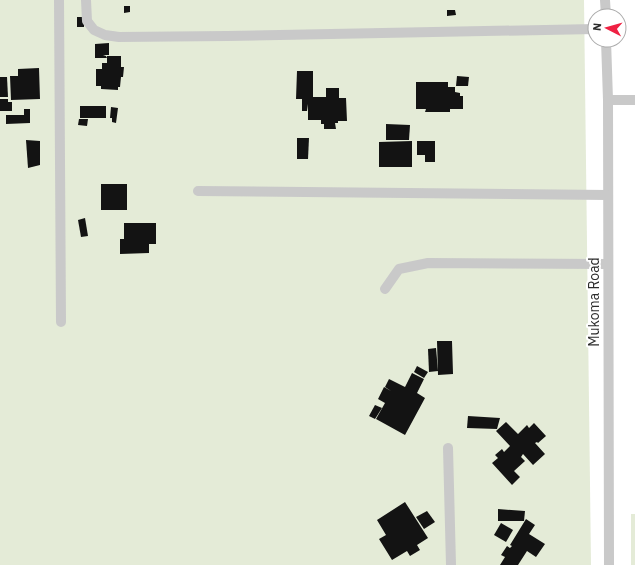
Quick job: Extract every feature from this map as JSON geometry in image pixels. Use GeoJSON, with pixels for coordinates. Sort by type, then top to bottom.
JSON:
{"type":"FeatureCollection","features":[{"type":"Feature","properties":{"kind":"street"},"geometry":{"type":"LineString","coordinates":[[59,0],[61,322]]}},
{"type":"Feature","properties":{"kind":"street"},"geometry":{"type":"LineString","coordinates":[[86,0],[87,21],[94,30],[104,35],[118,37],[587,29]]}},
{"type":"Feature","properties":{"kind":"street","name":"Mukoma Road"},"geometry":{"type":"LineString","coordinates":[[606,48],[608,100],[609,565]]}},
{"type":"Feature","properties":{"kind":"street"},"geometry":{"type":"LineString","coordinates":[[608,100],[635,100]]}},
{"type":"Feature","properties":{"kind":"street"},"geometry":{"type":"LineString","coordinates":[[198,191],[608,195]]}},
{"type":"Feature","properties":{"kind":"street"},"geometry":{"type":"LineString","coordinates":[[385,289],[399,268],[428,263],[608,264]]}},
{"type":"Feature","properties":{"kind":"street"},"geometry":{"type":"LineString","coordinates":[[448,448],[451,565]]}},
{"type":"Feature","properties":{"kind":"green space"},"geometry":{"type":"Polygon","coordinates":[[[0,0],[584,0],[591,565],[0,565],[0,0]]]}},
{"type":"Feature","properties":{"kind":"green space"},"geometry":{"type":"Polygon","coordinates":[[[631,514],[635,514],[635,565],[631,565],[631,514]]]}},
{"type":"Feature","properties":{"kind":"building"},"geometry":{"type":"Polygon","coordinates":[[[124,6],[130,6],[130,12],[124,13],[124,6]]]}},
{"type":"Feature","properties":{"kind":"building"},"geometry":{"type":"Polygon","coordinates":[[[447,10],[455,10],[456,15],[447,16],[447,10]]]}},
{"type":"Feature","properties":{"kind":"building"},"geometry":{"type":"Polygon","coordinates":[[[77,17],[84,17],[84,27],[77,27],[77,17]]]}},
{"type":"Feature","properties":{"kind":"building"},"geometry":{"type":"Polygon","coordinates":[[[109,43],[109,55],[103,55],[107,58],[95,58],[95,44],[109,43]]]}},
{"type":"Feature","properties":{"kind":"building"},"geometry":{"type":"Polygon","coordinates":[[[107,56],[121,56],[121,67],[124,67],[123,77],[121,77],[120,87],[118,87],[118,90],[101,89],[101,86],[96,86],[96,69],[102,69],[102,63],[107,63],[107,56]]]}},
{"type":"Feature","properties":{"kind":"building"},"geometry":{"type":"Polygon","coordinates":[[[39,68],[40,99],[11,100],[10,76],[18,76],[18,69],[39,68]]]}},
{"type":"Feature","properties":{"kind":"building"},"geometry":{"type":"Polygon","coordinates":[[[297,71],[313,71],[313,97],[326,97],[326,88],[339,88],[339,98],[346,98],[347,121],[338,121],[338,123],[335,123],[336,129],[324,129],[324,124],[321,124],[321,120],[308,120],[308,104],[307,111],[302,111],[302,99],[296,99],[297,71]]]}},
{"type":"Feature","properties":{"kind":"building"},"geometry":{"type":"Polygon","coordinates":[[[457,76],[469,77],[468,86],[456,86],[457,76]]]}},
{"type":"Feature","properties":{"kind":"building"},"geometry":{"type":"Polygon","coordinates":[[[0,77],[7,77],[8,97],[0,97],[0,77]]]}},
{"type":"Feature","properties":{"kind":"building"},"geometry":{"type":"Polygon","coordinates":[[[416,82],[448,82],[448,87],[455,87],[455,92],[460,93],[460,96],[463,96],[463,109],[450,109],[450,112],[425,112],[426,109],[416,109],[416,82]]]}},
{"type":"Feature","properties":{"kind":"building"},"geometry":{"type":"Polygon","coordinates":[[[0,99],[8,99],[8,102],[12,102],[12,111],[0,111],[0,99]]]}},
{"type":"Feature","properties":{"kind":"building"},"geometry":{"type":"Polygon","coordinates":[[[80,106],[106,106],[106,118],[80,118],[80,106]]]}},
{"type":"Feature","properties":{"kind":"building"},"geometry":{"type":"Polygon","coordinates":[[[111,107],[118,108],[116,123],[112,122],[112,118],[110,118],[111,107]]]}},
{"type":"Feature","properties":{"kind":"building"},"geometry":{"type":"Polygon","coordinates":[[[24,109],[30,109],[30,123],[6,124],[6,115],[24,115],[24,109]]]}},
{"type":"Feature","properties":{"kind":"building"},"geometry":{"type":"Polygon","coordinates":[[[79,119],[88,119],[87,126],[78,125],[79,119]]]}},
{"type":"Feature","properties":{"kind":"building"},"geometry":{"type":"Polygon","coordinates":[[[386,124],[410,125],[409,140],[386,140],[386,124]]]}},
{"type":"Feature","properties":{"kind":"building"},"geometry":{"type":"Polygon","coordinates":[[[297,138],[309,138],[308,159],[297,159],[297,138]]]}},
{"type":"Feature","properties":{"kind":"building"},"geometry":{"type":"Polygon","coordinates":[[[26,140],[40,141],[40,165],[28,168],[26,140]]]}},
{"type":"Feature","properties":{"kind":"building"},"geometry":{"type":"Polygon","coordinates":[[[412,141],[412,167],[379,167],[379,142],[412,141]]]}},
{"type":"Feature","properties":{"kind":"building"},"geometry":{"type":"Polygon","coordinates":[[[417,141],[435,141],[435,162],[425,162],[425,155],[417,155],[417,141]]]}},
{"type":"Feature","properties":{"kind":"building"},"geometry":{"type":"Polygon","coordinates":[[[101,184],[127,184],[127,210],[101,210],[101,184]]]}},
{"type":"Feature","properties":{"kind":"building"},"geometry":{"type":"Polygon","coordinates":[[[85,218],[88,236],[81,237],[78,220],[85,218]]]}},
{"type":"Feature","properties":{"kind":"building"},"geometry":{"type":"Polygon","coordinates":[[[124,223],[156,223],[156,244],[149,244],[149,253],[120,254],[120,239],[124,239],[124,223]]]}},
{"type":"Feature","properties":{"kind":"building"},"geometry":{"type":"Polygon","coordinates":[[[437,341],[452,341],[453,374],[438,375],[437,341]]]}},
{"type":"Feature","properties":{"kind":"building"},"geometry":{"type":"Polygon","coordinates":[[[436,348],[438,371],[429,372],[428,349],[436,348]]]}},
{"type":"Feature","properties":{"kind":"building"},"geometry":{"type":"Polygon","coordinates":[[[417,366],[428,372],[424,378],[414,372],[417,366]]]}},
{"type":"Feature","properties":{"kind":"building"},"geometry":{"type":"Polygon","coordinates":[[[412,373],[424,379],[417,393],[425,398],[405,435],[376,419],[385,403],[378,399],[384,387],[391,391],[385,387],[389,379],[405,387],[412,373]]]}},
{"type":"Feature","properties":{"kind":"building"},"geometry":{"type":"Polygon","coordinates":[[[375,405],[382,408],[375,419],[369,416],[375,405]]]}},
{"type":"Feature","properties":{"kind":"building"},"geometry":{"type":"Polygon","coordinates":[[[468,416],[500,418],[497,429],[467,428],[468,416]]]}},
{"type":"Feature","properties":{"kind":"building"},"geometry":{"type":"Polygon","coordinates":[[[506,422],[518,434],[527,425],[529,428],[534,423],[546,436],[538,443],[535,443],[545,454],[533,465],[523,454],[521,457],[525,461],[514,471],[520,477],[512,485],[492,463],[498,458],[495,455],[502,449],[504,452],[510,446],[496,431],[506,422]]]}},
{"type":"Feature","properties":{"kind":"building"},"geometry":{"type":"Polygon","coordinates":[[[405,502],[428,538],[417,545],[420,550],[410,556],[407,551],[392,560],[379,539],[386,535],[377,520],[405,502]]]}},
{"type":"Feature","properties":{"kind":"building"},"geometry":{"type":"Polygon","coordinates":[[[498,509],[525,511],[524,521],[498,521],[498,509]]]}},
{"type":"Feature","properties":{"kind":"building"},"geometry":{"type":"Polygon","coordinates":[[[427,511],[435,522],[424,529],[416,517],[427,511]]]}},
{"type":"Feature","properties":{"kind":"building"},"geometry":{"type":"Polygon","coordinates":[[[526,519],[535,525],[529,534],[545,544],[536,557],[527,551],[518,565],[500,565],[505,557],[501,555],[507,546],[510,548],[512,546],[510,545],[526,519]]]}},
{"type":"Feature","properties":{"kind":"building"},"geometry":{"type":"Polygon","coordinates":[[[501,523],[513,530],[506,542],[494,535],[501,523]]]}}]}
